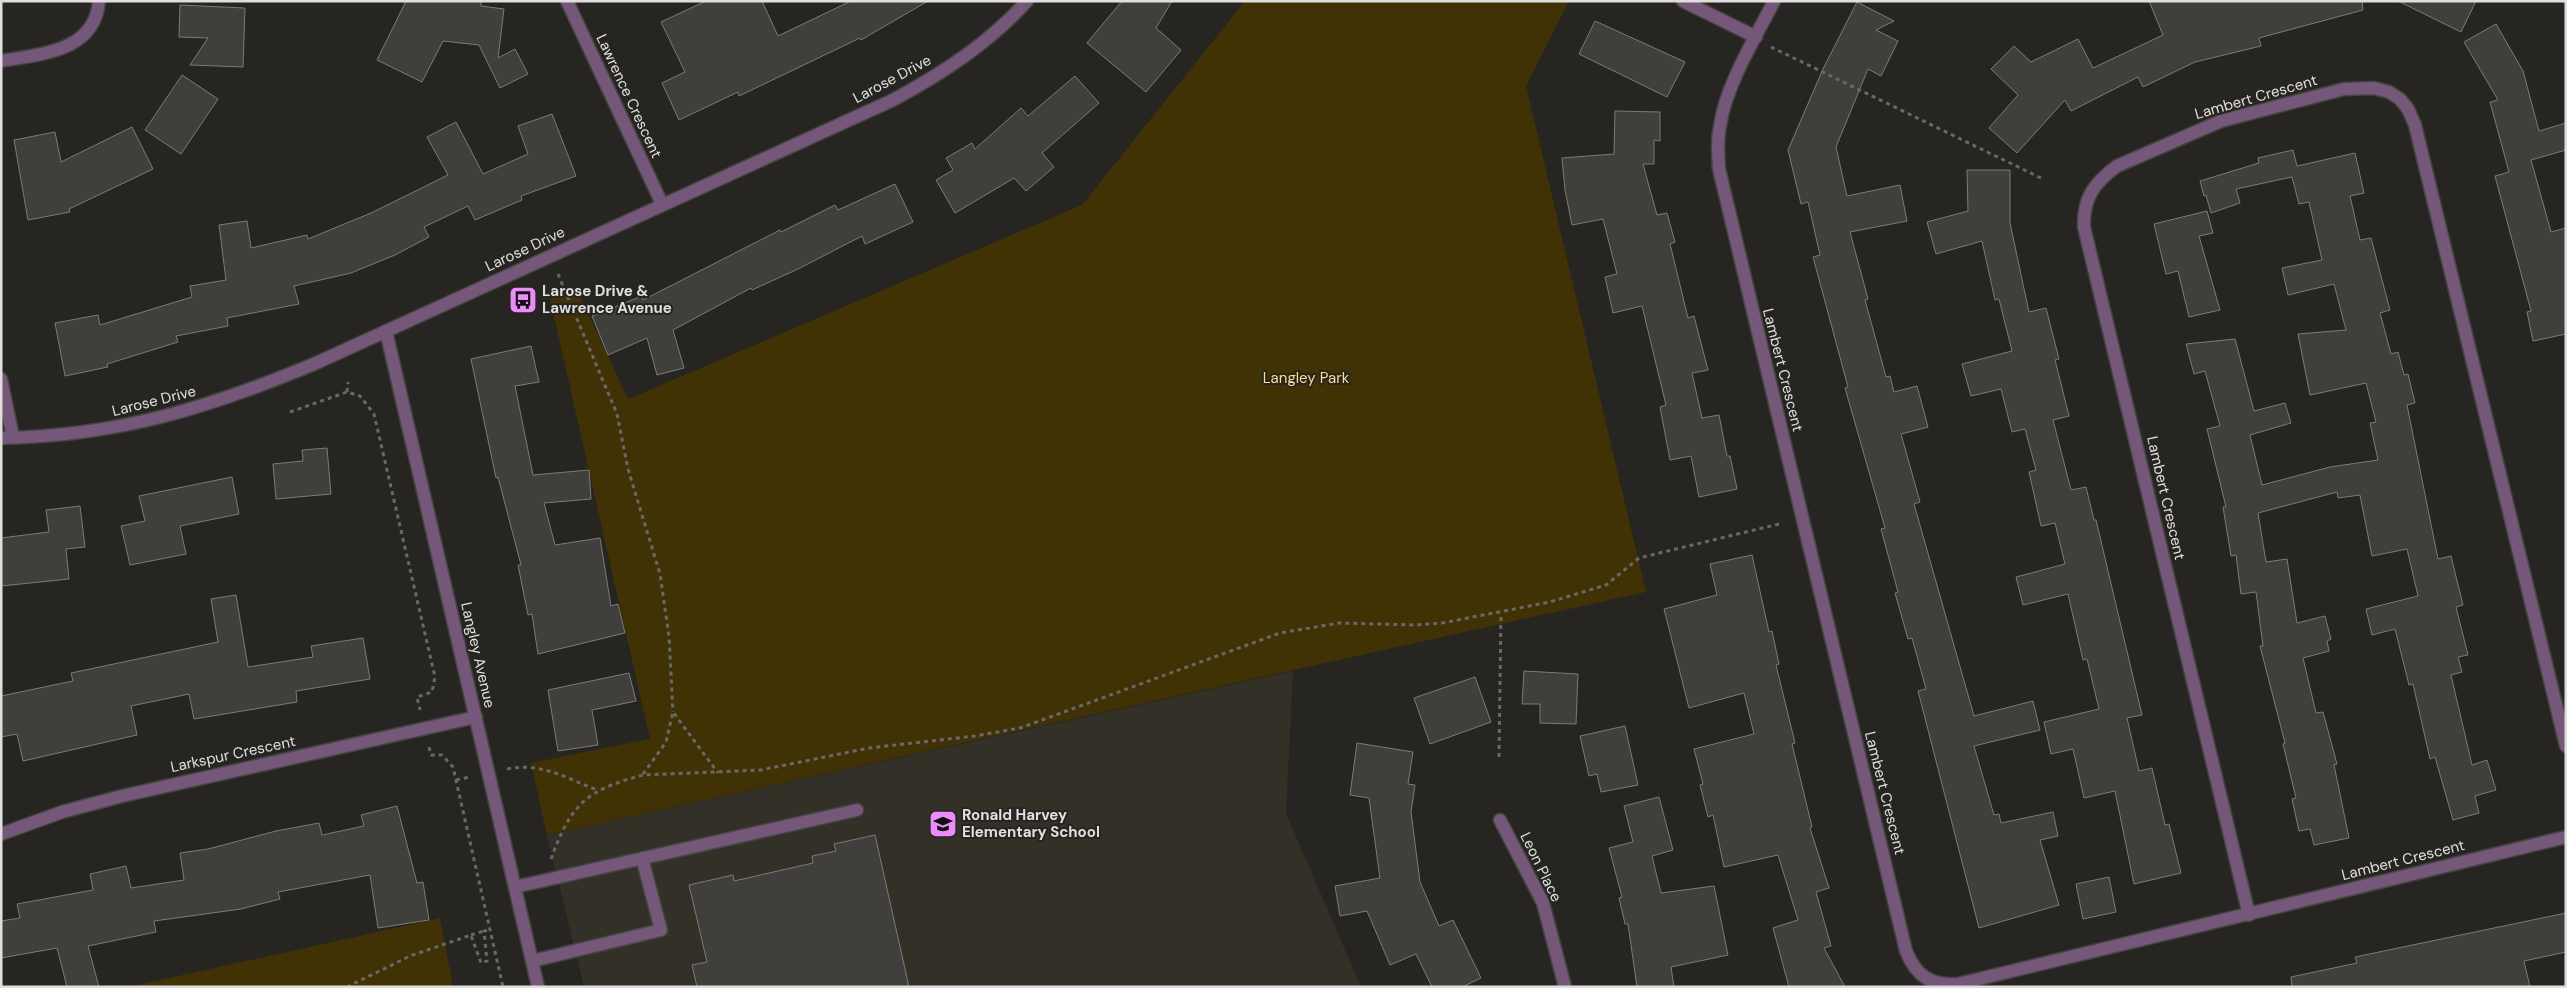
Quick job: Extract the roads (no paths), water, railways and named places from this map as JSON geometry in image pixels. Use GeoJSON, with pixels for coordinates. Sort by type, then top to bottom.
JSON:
{"type":"FeatureCollection","features":[{"type":"Feature","properties":{"kind":"street"},"geometry":{"type":"LineString","coordinates":[[1,61],[70,46],[88,30],[97,14],[99,1]]}},
{"type":"Feature","properties":{"kind":"street","name":"Lawrence Crescent"},"geometry":{"type":"LineString","coordinates":[[566,1],[662,204]]}},
{"type":"Feature","properties":{"kind":"street","name":"Larose Drive"},"geometry":{"type":"LineString","coordinates":[[7,437],[102,430],[178,414],[264,385],[893,100],[929,80],[981,45],[1028,1]]}},
{"type":"Feature","properties":{"kind":"street"},"geometry":{"type":"LineString","coordinates":[[1683,1],[1755,38]]}},
{"type":"Feature","properties":{"kind":"street","name":"Lambert Crescent"},"geometry":{"type":"LineString","coordinates":[[1774,1],[1755,38],[1724,109],[1718,138],[1719,168],[1906,951],[1917,972],[1925,979],[1938,984],[1958,984],[2566,837]]}},
{"type":"Feature","properties":{"kind":"street","name":"Lambert Crescent"},"geometry":{"type":"LineString","coordinates":[[2248,915],[2084,228],[2086,201],[2092,189],[2102,176],[2117,166],[2220,122],[2344,89],[2374,88],[2389,92],[2400,99],[2408,109],[2415,124],[2566,746]]}},
{"type":"Feature","properties":{"kind":"street","name":"Langley Avenue"},"geometry":{"type":"LineString","coordinates":[[386,331],[538,987]]}},
{"type":"Feature","properties":{"kind":"street"},"geometry":{"type":"LineString","coordinates":[[1,380],[7,437]]}},
{"type":"Feature","properties":{"kind":"street","name":"Larkspur Crescent"},"geometry":{"type":"LineString","coordinates":[[1,834],[62,812],[122,796],[476,717]]}},
{"type":"Feature","properties":{"kind":"street"},"geometry":{"type":"LineString","coordinates":[[515,887],[857,810]]}},
{"type":"Feature","properties":{"kind":"street","name":"Leon Place"},"geometry":{"type":"LineString","coordinates":[[1500,820],[1543,903],[1565,987]]}},
{"type":"Feature","properties":{"kind":"street"},"geometry":{"type":"LineString","coordinates":[[532,961],[661,930],[642,858]]}},
{"type":"Feature","properties":{"kind":"place","name":"Larose Drive & Lawrence Avenue"},"geometry":{"type":"Point","coordinates":[523,300]}},
{"type":"Feature","properties":{"kind":"place","name":"Ronald Harvey Elementary School"},"geometry":{"type":"Point","coordinates":[943,824]}},
{"type":"Feature","properties":{"kind":"park label","name":"Langley Park"},"geometry":{"type":"Point","coordinates":[1306,378]}}]}
